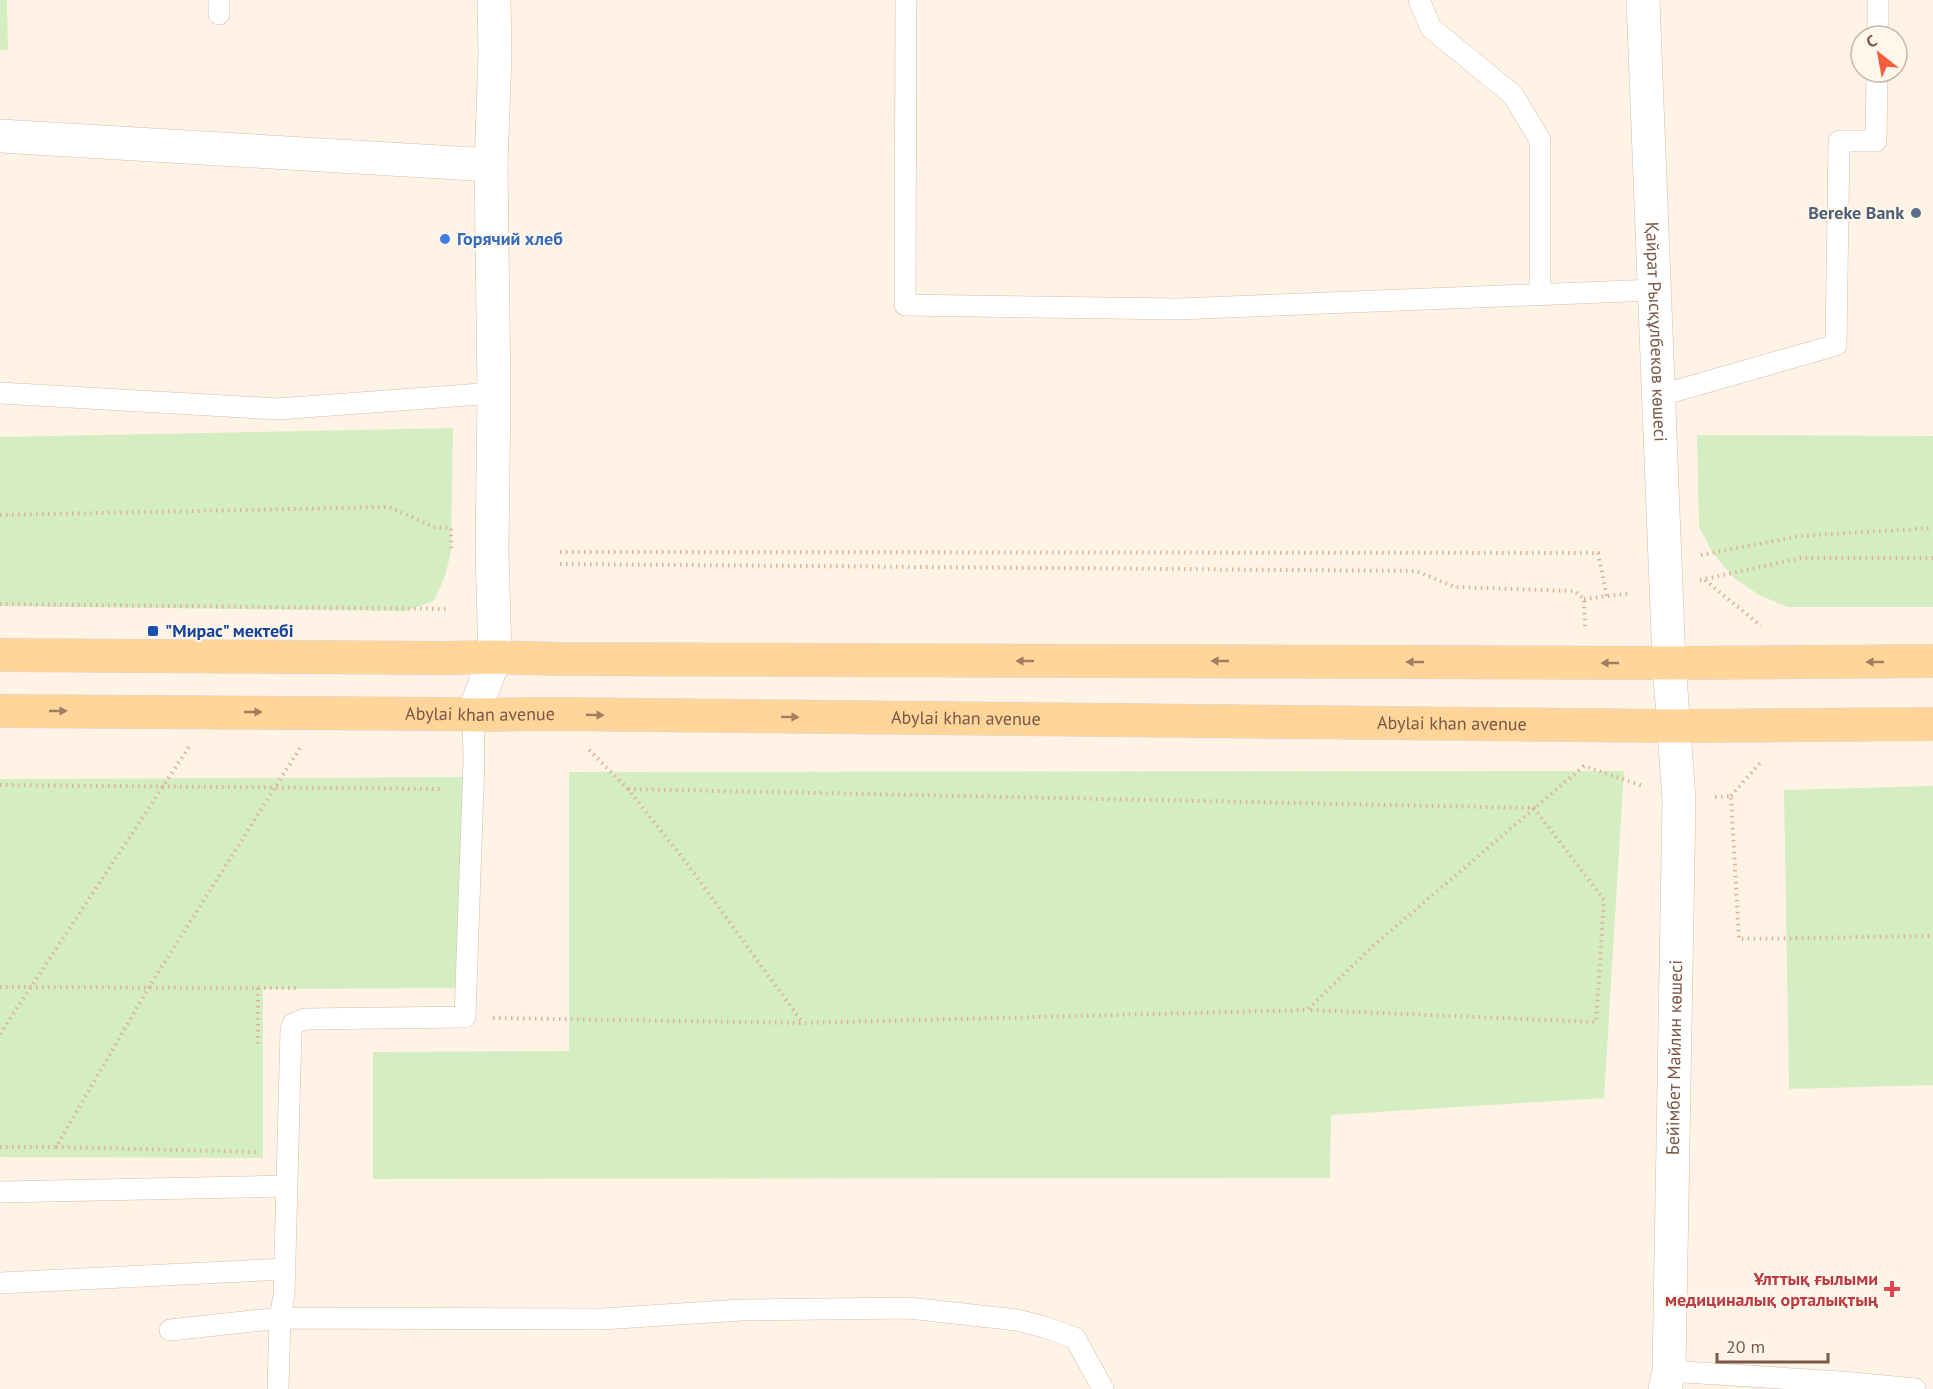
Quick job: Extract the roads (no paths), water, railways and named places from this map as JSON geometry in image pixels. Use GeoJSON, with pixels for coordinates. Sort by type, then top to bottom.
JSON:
{"type":"FeatureCollection","features":[{"type":"Feature","properties":{"kind":"main road"},"geometry":{"type":"LineString","coordinates":[[0,655],[559,659],[1933,662]]}},
{"type":"Feature","properties":{"kind":"main road","name":"Abylai khan avenue"},"geometry":{"type":"LineString","coordinates":[[0,711],[553,714],[1673,726],[1933,724]]}},
{"type":"Feature","properties":{"kind":"street"},"geometry":{"type":"LineString","coordinates":[[473,715],[495,657],[492,550],[494,393],[491,165],[495,55],[494,0]]}},
{"type":"Feature","properties":{"kind":"street","name":"Қайрат Рысқұлбеков көшесі"},"geometry":{"type":"LineString","coordinates":[[1643,0],[1673,726]]}},
{"type":"Feature","properties":{"kind":"street"},"geometry":{"type":"LineString","coordinates":[[0,136],[491,165]]}},
{"type":"Feature","properties":{"kind":"street","name":"Бейімбет Майлин көшесі"},"geometry":{"type":"LineString","coordinates":[[1667,1380],[1679,799],[1673,726]]}},
{"type":"Feature","properties":{"kind":"lane"},"geometry":{"type":"LineString","coordinates":[[906,0],[905,305],[1178,309],[1654,290]]}},
{"type":"Feature","properties":{"kind":"lane"},"geometry":{"type":"LineString","coordinates":[[1419,0],[1431,28],[1513,95],[1540,140],[1539,294]]}},
{"type":"Feature","properties":{"kind":"lane"},"geometry":{"type":"LineString","coordinates":[[1878,0],[1878,24]]}},
{"type":"Feature","properties":{"kind":"lane"},"geometry":{"type":"LineString","coordinates":[[1658,396],[1836,345],[1839,141],[1876,141],[1877,84]]}},
{"type":"Feature","properties":{"kind":"lane"},"geometry":{"type":"LineString","coordinates":[[0,393],[278,409],[494,393]]}},
{"type":"Feature","properties":{"kind":"lane"},"geometry":{"type":"LineString","coordinates":[[278,1389],[280,1318],[285,1269],[291,1030],[293,1024],[305,1019],[465,1017],[474,760],[473,715]]}},
{"type":"Feature","properties":{"kind":"lane"},"geometry":{"type":"LineString","coordinates":[[0,1192],[287,1186]]}},
{"type":"Feature","properties":{"kind":"lane"},"geometry":{"type":"LineString","coordinates":[[0,1282],[285,1269]]}},
{"type":"Feature","properties":{"kind":"lane"},"geometry":{"type":"LineString","coordinates":[[170,1330],[280,1318],[602,1318],[741,1310],[909,1308],[1017,1320],[1076,1338],[1103,1389]]}},
{"type":"Feature","properties":{"kind":"lane"},"geometry":{"type":"LineString","coordinates":[[1667,1380],[1915,1389]]}},
{"type":"Feature","properties":{"kind":"place","name":"Bereke Bank"},"geometry":{"type":"Point","coordinates":[1916,213]}},
{"type":"Feature","properties":{"kind":"place","name":"Горячий хлеб"},"geometry":{"type":"Point","coordinates":[445,239]}},
{"type":"Feature","properties":{"kind":"place","name":"\"Мирас\" мектебі"},"geometry":{"type":"Point","coordinates":[153,631]}},
{"type":"Feature","properties":{"kind":"place","name":"Ұлттық ғылыми медициналық орталықтың"},"geometry":{"type":"Point","coordinates":[1892,1289]}}]}
